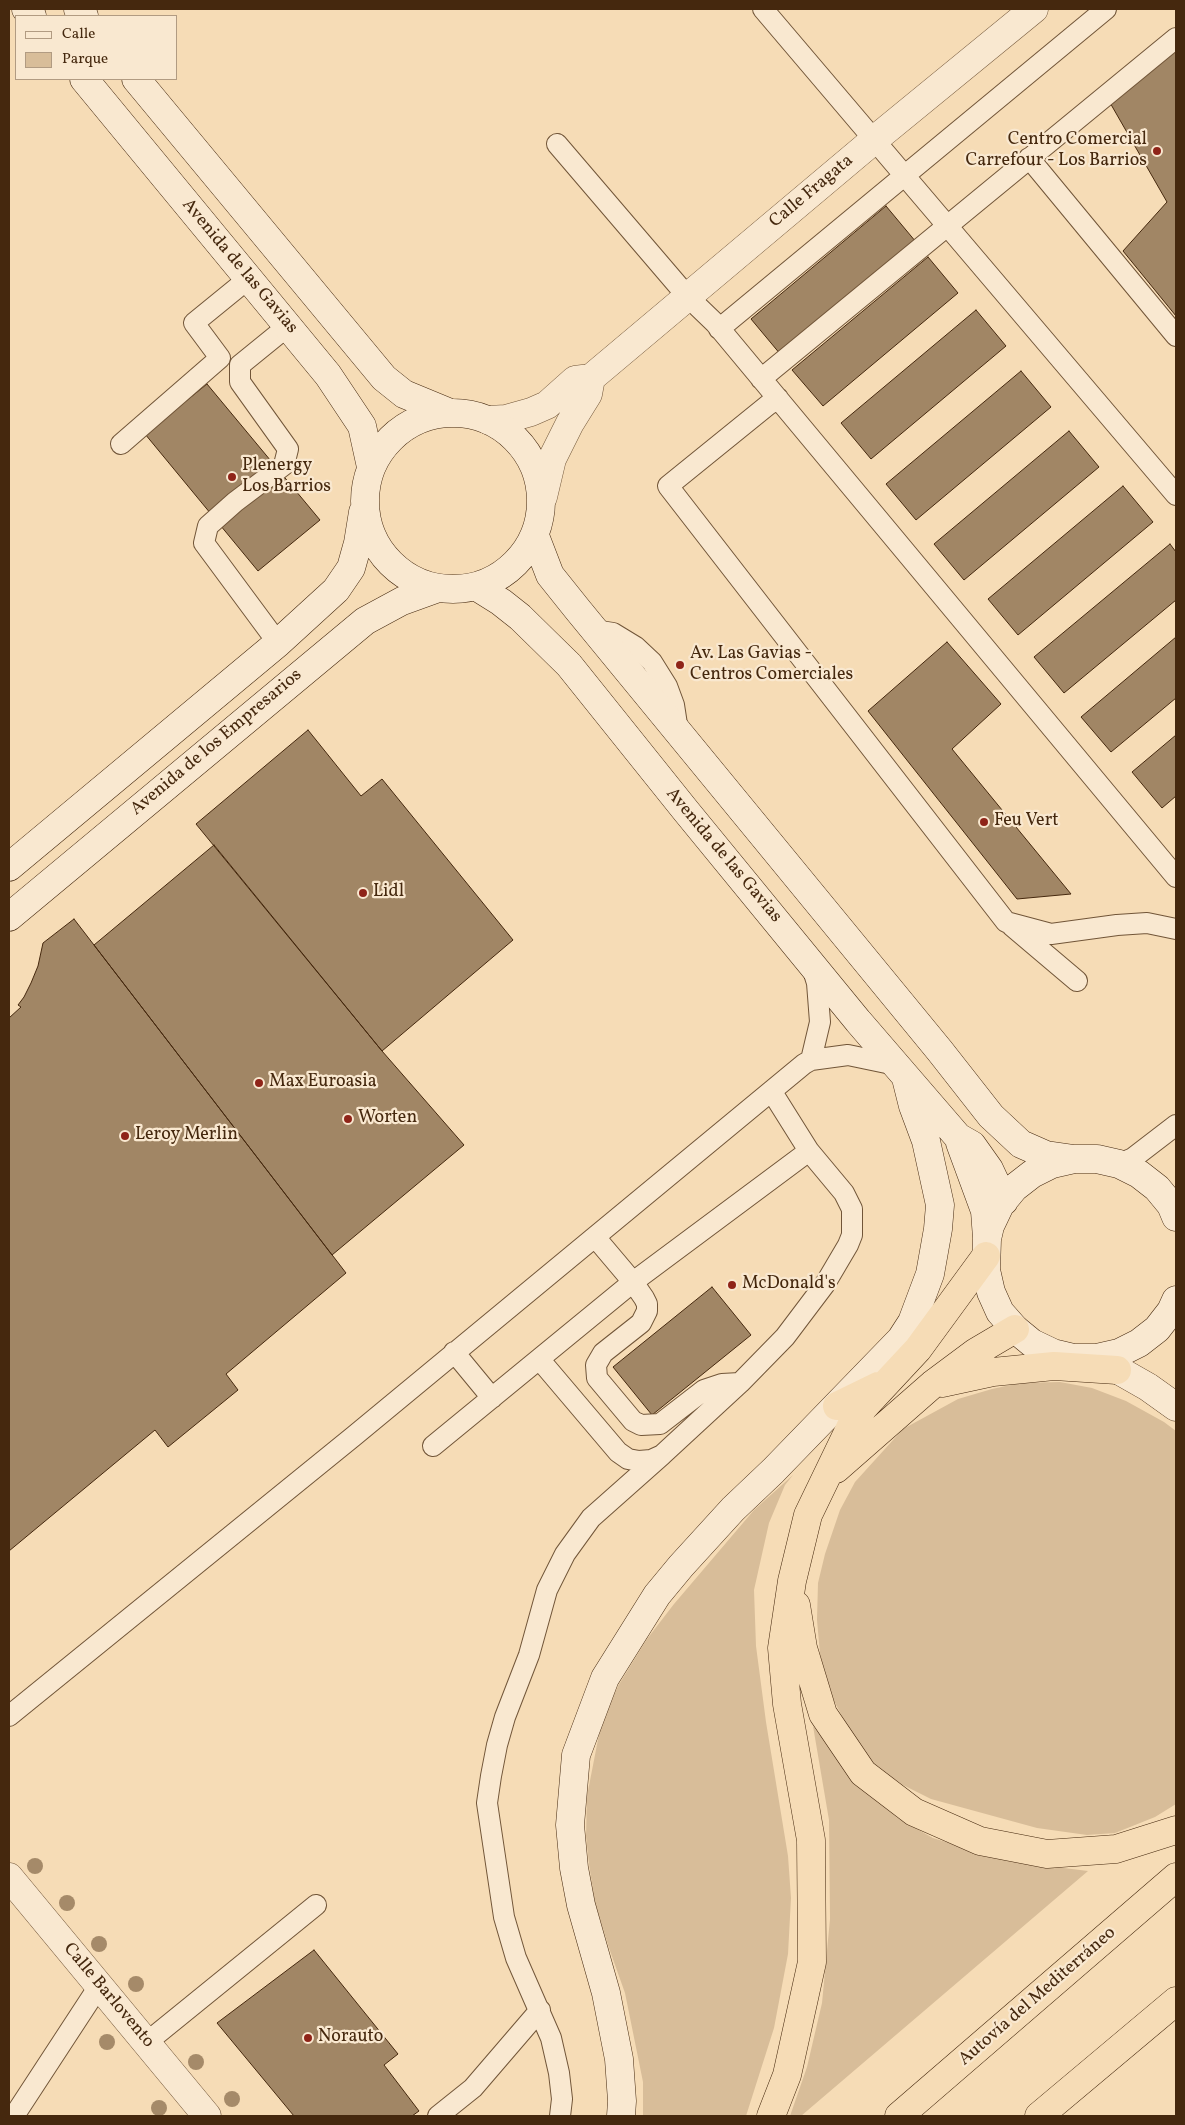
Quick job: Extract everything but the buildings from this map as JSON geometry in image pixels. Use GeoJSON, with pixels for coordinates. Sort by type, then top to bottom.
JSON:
{"type":"FeatureCollection","features":[{"type":"Feature","properties":{"kind":"highway"},"geometry":{"type":"LineString","coordinates":[[771,2116],[787,2075],[812,1962],[811,1840],[788,1704],[782,1648],[792,1581],[808,1515],[851,1426],[863,1408],[924,1341],[986,1248]]}},
{"type":"Feature","properties":{"kind":"highway"},"geometry":{"type":"LineString","coordinates":[[828,1477],[933,1384],[976,1352],[1014,1329]]}},
{"type":"Feature","properties":{"kind":"highway"},"geometry":{"type":"LineString","coordinates":[[933,1384],[993,1372],[1054,1366],[1107,1364]]}},
{"type":"Feature","properties":{"kind":"highway"},"geometry":{"type":"LineString","coordinates":[[837,1406],[893,1376]]}},
{"type":"Feature","properties":{"kind":"highway"},"geometry":{"type":"LineString","coordinates":[[792,1581],[803,1648],[824,1714],[863,1772],[914,1812],[980,1841],[1048,1854],[1116,1850],[1176,1830]]}},
{"type":"Feature","properties":{"kind":"highway","name":"Autovía del Mediterráneo"},"geometry":{"type":"LineString","coordinates":[[899,2116],[1176,1877]]}},
{"type":"Feature","properties":{"kind":"highway"},"geometry":{"type":"LineString","coordinates":[[1039,2116],[1176,2001]]}},
{"type":"Feature","properties":{"kind":"street","name":"Calle Fragata"},"geometry":{"type":"LineString","coordinates":[[488,420],[506,419],[531,412],[547,405],[576,380],[591,378],[874,140],[1034,9]]}},
{"type":"Feature","properties":{"kind":"street","name":"Avenida de las Gavias"},"geometry":{"type":"LineString","coordinates":[[85,80],[328,375],[362,426],[372,467]]}},
{"type":"Feature","properties":{"kind":"street"},"geometry":{"type":"LineString","coordinates":[[137,80],[384,378],[404,394],[450,413]]}},
{"type":"Feature","properties":{"kind":"street"},"geometry":{"type":"LineString","coordinates":[[542,497],[552,459],[570,423],[588,394],[591,378]]}},
{"type":"Feature","properties":{"kind":"street"},"geometry":{"type":"LineString","coordinates":[[9,867],[278,643],[336,590],[351,568],[358,543],[366,486],[372,467],[382,448],[411,423],[430,416],[450,413],[469,414],[488,420],[506,430],[521,443],[534,465],[539,478],[542,497],[541,517],[536,536],[526,553],[512,568],[496,579],[477,587],[457,590],[418,583],[401,573],[387,560],[375,543],[368,525],[364,505]]}},
{"type":"Feature","properties":{"kind":"street"},"geometry":{"type":"LineString","coordinates":[[536,536],[550,574],[991,1116],[1021,1144],[1046,1156],[1097,1159],[1118,1164],[1166,1185],[1176,1217]]}},
{"type":"Feature","properties":{"kind":"street","name":"Avenida de las Gavias"},"geometry":{"type":"LineString","coordinates":[[477,587],[520,617],[570,665],[686,811],[901,1071],[958,1136],[972,1145],[989,1168],[1004,1201]]}},
{"type":"Feature","properties":{"kind":"street","name":"Avenida de los Empresarios"},"geometry":{"type":"LineString","coordinates":[[9,917],[364,621],[402,601],[438,588]]}},
{"type":"Feature","properties":{"kind":"street"},"geometry":{"type":"LineString","coordinates":[[622,2116],[619,2059],[606,1993],[581,1905],[574,1868],[570,1825],[576,1755],[605,1678],[657,1595],[733,1509],[837,1406],[901,1339],[912,1322],[930,1274],[938,1230],[940,1205],[926,1141],[901,1071]]}},
{"type":"Feature","properties":{"kind":"street","name":"Avenida de las Gavias"},"geometry":{"type":"LineString","coordinates":[[958,1136],[985,1211],[986,1270],[991,1292],[1000,1312],[1014,1329],[1032,1343],[1052,1353],[1107,1364]]}},
{"type":"Feature","properties":{"kind":"street"},"geometry":{"type":"LineString","coordinates":[[986,1248],[990,1226],[1004,1201],[1014,1188],[1032,1174],[1052,1164],[1074,1159]]}},
{"type":"Feature","properties":{"kind":"street"},"geometry":{"type":"LineString","coordinates":[[1176,1300],[1171,1311],[1157,1329],[1139,1343],[1119,1353],[1107,1364],[1148,1387],[1176,1407]]}},
{"type":"Feature","properties":{"kind":"street"},"geometry":{"type":"LineString","coordinates":[[893,1376],[910,1339],[912,1322]]}},
{"type":"Feature","properties":{"kind":"street","name":"Calle Barlovento"},"geometry":{"type":"LineString","coordinates":[[9,1877],[207,2116]]}},
{"type":"Feature","properties":{"kind":"lane"},"geometry":{"type":"LineString","coordinates":[[763,9],[1176,495]]}},
{"type":"Feature","properties":{"kind":"lane"},"geometry":{"type":"LineString","coordinates":[[720,329],[1106,9]]}},
{"type":"Feature","properties":{"kind":"lane"},"geometry":{"type":"LineString","coordinates":[[761,379],[1176,38]]}},
{"type":"Feature","properties":{"kind":"lane"},"geometry":{"type":"LineString","coordinates":[[557,144],[687,296],[720,329],[1176,877]]}},
{"type":"Feature","properties":{"kind":"lane"},"geometry":{"type":"LineString","coordinates":[[1030,158],[1176,336]]}},
{"type":"Feature","properties":{"kind":"lane"},"geometry":{"type":"LineString","coordinates":[[240,365],[220,358],[194,323],[248,279]]}},
{"type":"Feature","properties":{"kind":"lane"},"geometry":{"type":"LineString","coordinates":[[240,365],[288,326]]}},
{"type":"Feature","properties":{"kind":"lane"},"geometry":{"type":"LineString","coordinates":[[121,444],[220,358]]}},
{"type":"Feature","properties":{"kind":"lane"},"geometry":{"type":"LineString","coordinates":[[240,365],[240,382],[288,449],[284,465],[235,502],[208,526],[204,543],[278,643]]}},
{"type":"Feature","properties":{"kind":"lane"},"geometry":{"type":"LineString","coordinates":[[778,398],[668,486],[1006,922],[1077,981]]}},
{"type":"Feature","properties":{"kind":"lane"},"geometry":{"type":"LineString","coordinates":[[1006,922],[1051,934],[1147,923],[1176,929]]}},
{"type":"Feature","properties":{"kind":"lane"},"geometry":{"type":"LineString","coordinates":[[809,960],[817,983],[820,1022],[811,1060]]}},
{"type":"Feature","properties":{"kind":"lane"},"geometry":{"type":"LineString","coordinates":[[9,1716],[811,1060],[848,1055],[901,1071]]}},
{"type":"Feature","properties":{"kind":"lane"},"geometry":{"type":"LineString","coordinates":[[560,2116],[562,2099],[559,2073],[550,2038],[540,2010],[510,1943],[495,1867],[487,1803],[497,1745],[505,1717],[529,1655],[547,1590],[565,1554],[591,1518],[740,1383],[785,1337],[825,1284],[852,1234],[852,1209],[844,1193],[809,1150],[772,1092]]}},
{"type":"Feature","properties":{"kind":"lane"},"geometry":{"type":"LineString","coordinates":[[1118,1164],[1133,1158],[1176,1125]]}},
{"type":"Feature","properties":{"kind":"lane"},"geometry":{"type":"LineString","coordinates":[[433,1446],[633,1282],[809,1150]]}},
{"type":"Feature","properties":{"kind":"lane"},"geometry":{"type":"LineString","coordinates":[[595,1237],[633,1282],[644,1298],[647,1311],[641,1323],[603,1353],[596,1364],[597,1378],[633,1422],[641,1426],[660,1424],[704,1390],[722,1384],[740,1383]]}},
{"type":"Feature","properties":{"kind":"lane"},"geometry":{"type":"LineString","coordinates":[[454,1352],[492,1398]]}},
{"type":"Feature","properties":{"kind":"lane"},"geometry":{"type":"LineString","coordinates":[[540,1360],[618,1452],[628,1459],[639,1461],[651,1460],[662,1455]]}},
{"type":"Feature","properties":{"kind":"lane"},"geometry":{"type":"LineString","coordinates":[[146,2043],[316,1905]]}},
{"type":"Feature","properties":{"kind":"lane"},"geometry":{"type":"LineString","coordinates":[[14,2116],[100,1986]]}},
{"type":"Feature","properties":{"kind":"lane"},"geometry":{"type":"LineString","coordinates":[[438,2116],[473,2088],[540,2010]]}},
{"type":"Feature","properties":{"kind":"green space"},"geometry":{"type":"Polygon","coordinates":[[[1060,1382],[1092,1388],[1126,1401],[1164,1422],[1176,1431],[1176,1804],[1155,1817],[1115,1833],[1087,1835],[1037,1828],[931,1799],[903,1785],[875,1766],[853,1736],[830,1694],[820,1654],[817,1620],[818,1583],[825,1554],[840,1510],[855,1482],[903,1429],[958,1399],[1020,1383],[1060,1382]]]}},
{"type":"Feature","properties":{"kind":"green space"},"geometry":{"type":"Polygon","coordinates":[[[793,1475],[785,1485],[769,1523],[754,1590],[756,1646],[766,1722],[788,1856],[791,1898],[788,1954],[774,2028],[746,2116],[643,2116],[643,2082],[625,1993],[595,1903],[586,1836],[587,1796],[602,1719],[618,1686],[647,1639],[674,1604],[754,1510],[793,1475]]]}},
{"type":"Feature","properties":{"kind":"green space"},"geometry":{"type":"Polygon","coordinates":[[[813,1726],[859,1786],[899,1819],[933,1838],[1008,1861],[1088,1871],[801,2116],[790,2116],[807,2067],[822,2003],[830,1919],[829,1820],[813,1726]]]}},
{"type":"Feature","properties":{"kind":"place","name":"Centro Comercial Carrefour - Los Barrios"},"geometry":{"type":"Point","coordinates":[1157,151]}},
{"type":"Feature","properties":{"kind":"place","name":"Plenergy Los Barrios"},"geometry":{"type":"Point","coordinates":[232,477]}},
{"type":"Feature","properties":{"kind":"place","name":"Av. Las Gavias - Centros Comerciales"},"geometry":{"type":"Point","coordinates":[680,665]}},
{"type":"Feature","properties":{"kind":"place","name":"Feu Vert"},"geometry":{"type":"Point","coordinates":[984,822]}},
{"type":"Feature","properties":{"kind":"place","name":"Lidl"},"geometry":{"type":"Point","coordinates":[363,893]}},
{"type":"Feature","properties":{"kind":"place","name":"Max Euroasia"},"geometry":{"type":"Point","coordinates":[259,1083]}},
{"type":"Feature","properties":{"kind":"place","name":"Worten"},"geometry":{"type":"Point","coordinates":[348,1119]}},
{"type":"Feature","properties":{"kind":"place","name":"Leroy Merlin"},"geometry":{"type":"Point","coordinates":[125,1136]}},
{"type":"Feature","properties":{"kind":"place","name":"McDonald's"},"geometry":{"type":"Point","coordinates":[732,1285]}},
{"type":"Feature","properties":{"kind":"place","name":"Norauto"},"geometry":{"type":"Point","coordinates":[308,2038]}}]}
